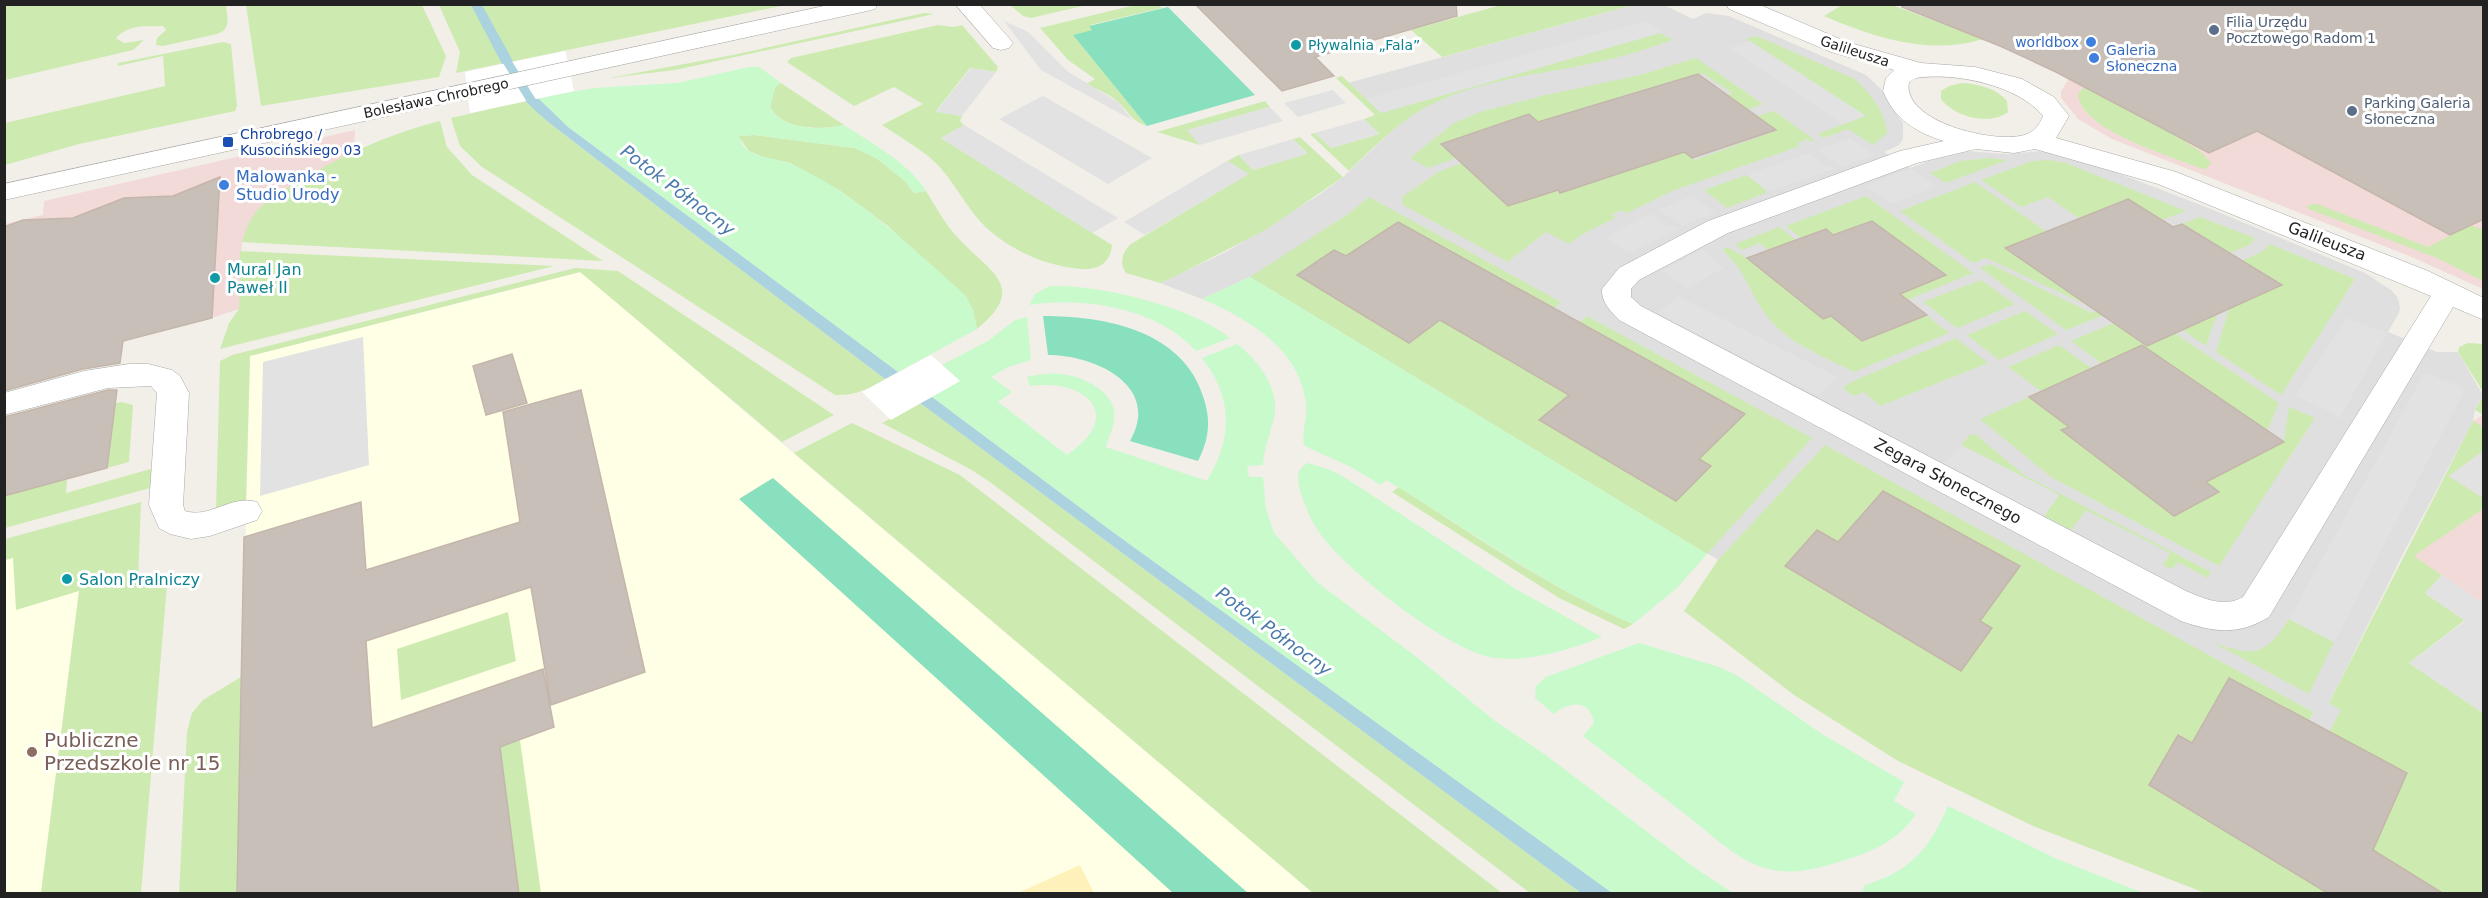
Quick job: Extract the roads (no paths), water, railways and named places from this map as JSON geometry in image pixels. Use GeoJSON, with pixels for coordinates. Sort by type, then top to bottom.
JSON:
{"type":"FeatureCollection","features":[{"type":"Feature","properties":{"kind":"street","name":"Bolesława Chrobrego"},"geometry":{"type":"LineString","coordinates":[[4,192],[867,4]]}},
{"type":"Feature","properties":{"kind":"street"},"geometry":{"type":"LineString","coordinates":[[966,4],[1001,43]]}},
{"type":"Feature","properties":{"kind":"street","name":"Galileusza"},"geometry":{"type":"LineString","coordinates":[[1737,4],[1857,53],[1920,70],[1969,73],[2007,82],[2038,96],[2052,108],[2056,116],[2093,139],[2167,178],[2448,292],[2484,310]]}},
{"type":"Feature","properties":{"kind":"street","name":"Galileusza"},"geometry":{"type":"LineString","coordinates":[[1792,28],[1888,83],[1905,110],[1915,118]]}},
{"type":"Feature","properties":{"kind":"street"},"geometry":{"type":"LineString","coordinates":[[1895,91],[1898,78],[1909,72],[1920,70]]}},
{"type":"Feature","properties":{"kind":"street"},"geometry":{"type":"LineString","coordinates":[[1915,118],[1941,132],[1974,142],[2013,145],[2036,141],[2050,133],[2056,116]]}},
{"type":"Feature","properties":{"kind":"street"},"geometry":{"type":"LineString","coordinates":[[1909,157],[1919,139],[1919,129],[1915,118]]}},
{"type":"Feature","properties":{"kind":"street","name":"Galileusza"},"geometry":{"type":"LineString","coordinates":[[2036,141],[2167,178]]}},
{"type":"Feature","properties":{"kind":"street","name":"Zegara Słonecznego"},"geometry":{"type":"LineString","coordinates":[[1974,142],[1909,157],[1718,227],[1646,263],[1623,279],[1617,284],[1615,292],[1618,302],[1630,313],[2173,601],[2212,617],[2238,617],[2256,608],[2448,292]]}},
{"type":"Feature","properties":{"kind":"street"},"geometry":{"type":"LineString","coordinates":[[4,404],[116,376],[136,374],[160,377],[168,383],[172,393],[166,505],[170,517],[176,523],[190,525],[245,511]]}},
{"type":"Feature","properties":{"kind":"water"},"geometry":{"type":"Polygon","coordinates":[[[471,5],[482,5],[513,61],[502,64],[471,5]]]}},
{"type":"Feature","properties":{"kind":"water"},"geometry":{"type":"Polygon","coordinates":[[[538,98],[568,127],[898,372],[885,379],[670,216],[547,121],[525,101],[538,98]]]}},
{"type":"Feature","properties":{"kind":"water"},"geometry":{"type":"Polygon","coordinates":[[[932,397],[1110,530],[1612,893],[1581,893],[920,403],[932,397]]]}},
{"type":"Feature","properties":{"kind":"waterway","name":"Potok Północny"},"geometry":{"type":"LineString","coordinates":[[498,47],[531,100],[544,113]]}},
{"type":"Feature","properties":{"kind":"place","name":"Filia Urzędu Pocztowego Radom 1"},"geometry":{"type":"Point","coordinates":[2214,30]}},
{"type":"Feature","properties":{"kind":"place","name":"worldbox"},"geometry":{"type":"Point","coordinates":[2091,42]}},
{"type":"Feature","properties":{"kind":"place","name":"Pływalnia „Fala”"},"geometry":{"type":"Point","coordinates":[1296,45]}},
{"type":"Feature","properties":{"kind":"place","name":"Galeria Słoneczna"},"geometry":{"type":"Point","coordinates":[2094,58]}},
{"type":"Feature","properties":{"kind":"place","name":"Parking Galeria Słoneczna"},"geometry":{"type":"Point","coordinates":[2352,111]}},
{"type":"Feature","properties":{"kind":"place","name":"Chrobrego / Kusocińskiego 03"},"geometry":{"type":"Point","coordinates":[228,142]}},
{"type":"Feature","properties":{"kind":"place","name":"Malowanka - Studio Urody"},"geometry":{"type":"Point","coordinates":[224,185]}},
{"type":"Feature","properties":{"kind":"place","name":"Mural Jan Paweł II"},"geometry":{"type":"Point","coordinates":[215,278]}},
{"type":"Feature","properties":{"kind":"place","name":"Salon Pralniczy"},"geometry":{"type":"Point","coordinates":[67,579]}},
{"type":"Feature","properties":{"kind":"place","name":"Publiczne Przedszkole nr 15"},"geometry":{"type":"Point","coordinates":[32,752]}}]}
